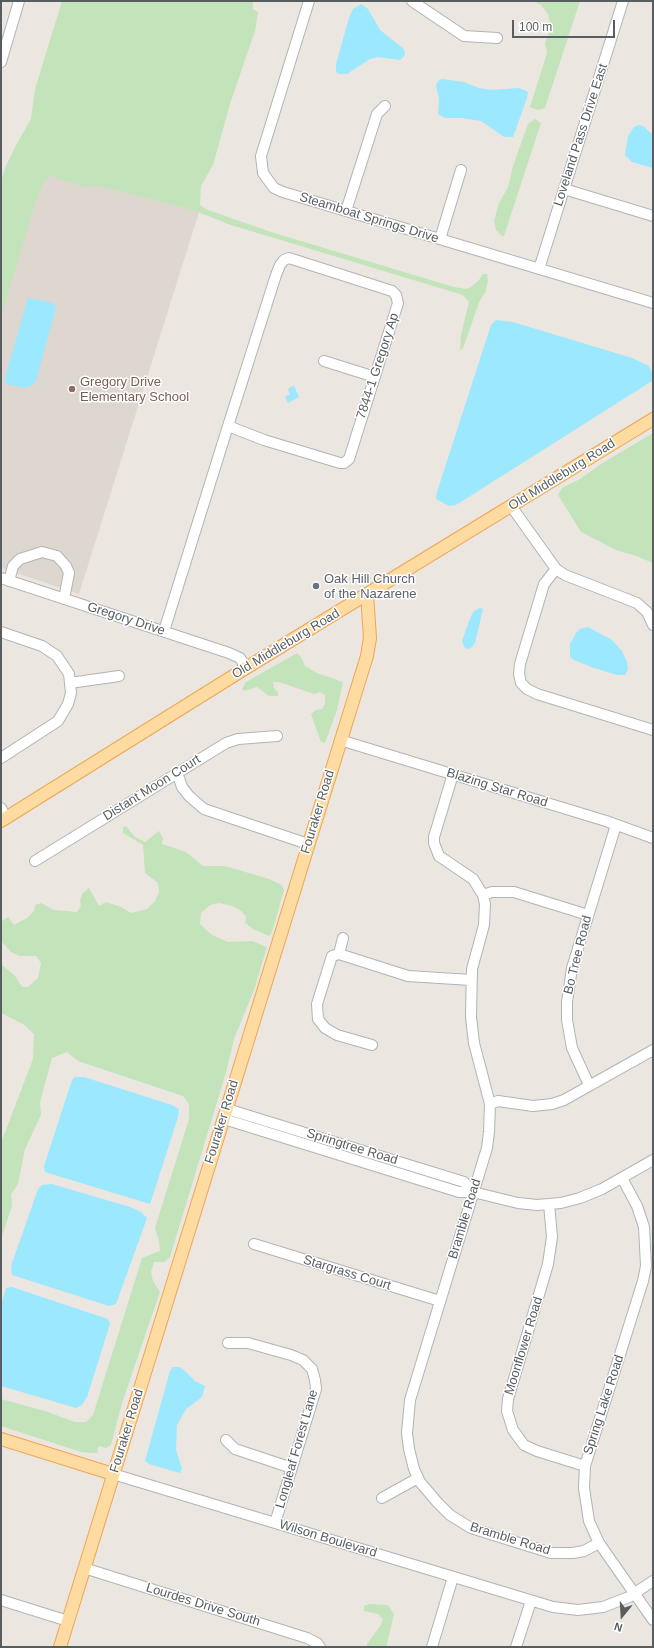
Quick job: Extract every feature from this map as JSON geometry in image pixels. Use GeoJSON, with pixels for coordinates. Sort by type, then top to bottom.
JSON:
{"type":"FeatureCollection","features":[{"type":"Feature","properties":{"kind":"main road","name":"Old Middleburg Road"},"geometry":{"type":"LineString","coordinates":[[3,816],[653,419]]}},
{"type":"Feature","properties":{"kind":"main road","name":"Fouraker Road"},"geometry":{"type":"LineString","coordinates":[[60,1647],[367,656],[370,638],[367,594]]}},
{"type":"Feature","properties":{"kind":"main road","name":"Wilson Boulevard"},"geometry":{"type":"LineString","coordinates":[[1,1439],[113,1474]]}},
{"type":"Feature","properties":{"kind":"street"},"geometry":{"type":"LineString","coordinates":[[1,62],[3,46],[19,1]]}},
{"type":"Feature","properties":{"kind":"street","name":"Steamboat Springs Drive"},"geometry":{"type":"LineString","coordinates":[[309,1],[261,156],[263,173],[274,188],[653,304]]}},
{"type":"Feature","properties":{"kind":"street"},"geometry":{"type":"LineString","coordinates":[[412,1],[417,6],[464,36],[498,38]]}},
{"type":"Feature","properties":{"kind":"street","name":"Loveland Pass Drive East"},"geometry":{"type":"LineString","coordinates":[[539,269],[623,1]]}},
{"type":"Feature","properties":{"kind":"street"},"geometry":{"type":"LineString","coordinates":[[346,211],[377,114],[385,106]]}},
{"type":"Feature","properties":{"kind":"street"},"geometry":{"type":"LineString","coordinates":[[440,239],[461,170]]}},
{"type":"Feature","properties":{"kind":"street"},"geometry":{"type":"LineString","coordinates":[[564,189],[653,216]]}},
{"type":"Feature","properties":{"kind":"street","name":"7844-1 Gregory Ap"},"geometry":{"type":"LineString","coordinates":[[164,631],[228,426],[280,265],[284,260],[289,258],[392,291],[396,295],[398,304],[349,459],[344,463],[264,440],[228,426]]}},
{"type":"Feature","properties":{"kind":"street"},"geometry":{"type":"LineString","coordinates":[[324,361],[375,377]]}},
{"type":"Feature","properties":{"kind":"street"},"geometry":{"type":"LineString","coordinates":[[511,506],[556,569],[565,575],[636,602],[647,612],[653,625]]}},
{"type":"Feature","properties":{"kind":"street"},"geometry":{"type":"LineString","coordinates":[[5,580],[13,566],[20,559],[42,552],[57,556],[66,566],[69,573],[64,599]]}},
{"type":"Feature","properties":{"kind":"street"},"geometry":{"type":"LineString","coordinates":[[556,569],[544,584],[520,664],[519,674],[521,683],[527,689],[537,694],[653,730]]}},
{"type":"Feature","properties":{"kind":"street","name":"Gregory Drive"},"geometry":{"type":"LineString","coordinates":[[5,580],[229,653],[240,658],[246,668]]}},
{"type":"Feature","properties":{"kind":"street"},"geometry":{"type":"LineString","coordinates":[[1,632],[47,648],[63,663],[70,683],[71,693],[68,704],[58,721],[1,758]]}},
{"type":"Feature","properties":{"kind":"street"},"geometry":{"type":"LineString","coordinates":[[70,683],[119,676]]}},
{"type":"Feature","properties":{"kind":"street","name":"Distant Moon Court"},"geometry":{"type":"LineString","coordinates":[[35,861],[231,741],[277,736]]}},
{"type":"Feature","properties":{"kind":"street","name":"Blazing Star Road"},"geometry":{"type":"LineString","coordinates":[[340,740],[616,825],[653,838]]}},
{"type":"Feature","properties":{"kind":"street"},"geometry":{"type":"LineString","coordinates":[[177,773],[182,787],[189,796],[204,809],[308,844]]}},
{"type":"Feature","properties":{"kind":"street","name":"Bramble Road"},"geometry":{"type":"LineString","coordinates":[[453,774],[434,837],[434,843],[439,856],[473,879],[483,895],[485,920],[475,954],[471,980],[471,1017],[474,1043],[490,1104],[487,1148],[407,1412],[409,1449],[418,1478],[436,1502],[461,1522],[481,1532],[551,1553],[573,1553],[584,1551],[599,1543]]}},
{"type":"Feature","properties":{"kind":"street","name":"Bo Tree Road"},"geometry":{"type":"LineString","coordinates":[[589,1085],[572,1048],[567,1020],[567,1002],[572,968],[616,825]]}},
{"type":"Feature","properties":{"kind":"street"},"geometry":{"type":"LineString","coordinates":[[483,895],[492,892],[514,892],[588,915]]}},
{"type":"Feature","properties":{"kind":"street"},"geometry":{"type":"LineString","coordinates":[[339,954],[343,938]]}},
{"type":"Feature","properties":{"kind":"street"},"geometry":{"type":"LineString","coordinates":[[372,1045],[337,1035],[325,1028],[318,1019],[318,1004],[332,956],[339,954],[408,976],[471,980]]}},
{"type":"Feature","properties":{"kind":"street"},"geometry":{"type":"LineString","coordinates":[[490,1104],[509,1102],[533,1106],[546,1106],[564,1100],[653,1050]]}},
{"type":"Feature","properties":{"kind":"street","name":"Springtree Road"},"geometry":{"type":"LineString","coordinates":[[225,1114],[459,1192],[473,1192],[518,1203],[561,1203],[589,1195],[653,1160]]}},
{"type":"Feature","properties":{"kind":"street","name":"Spring Lake Road"},"geometry":{"type":"LineString","coordinates":[[622,1178],[637,1206],[644,1227],[649,1266],[638,1295],[585,1466],[584,1488],[589,1521],[599,1543],[653,1620]]}},
{"type":"Feature","properties":{"kind":"street","name":"Moonflower Road"},"geometry":{"type":"LineString","coordinates":[[548,1204],[552,1237],[548,1264],[508,1399],[507,1412],[513,1430],[524,1445],[537,1451],[585,1466]]}},
{"type":"Feature","properties":{"kind":"street","name":"Stargrass Court"},"geometry":{"type":"LineString","coordinates":[[254,1244],[440,1301]]}},
{"type":"Feature","properties":{"kind":"street","name":"Longleaf Forest Lane"},"geometry":{"type":"LineString","coordinates":[[228,1343],[248,1343],[273,1349],[303,1360],[312,1369],[315,1380],[316,1388],[275,1523]]}},
{"type":"Feature","properties":{"kind":"street"},"geometry":{"type":"LineString","coordinates":[[226,1440],[235,1448],[292,1468]]}},
{"type":"Feature","properties":{"kind":"street","name":"Wilson Boulevard"},"geometry":{"type":"LineString","coordinates":[[113,1474],[531,1601],[567,1609],[588,1609],[610,1605],[635,1594],[653,1581]]}},
{"type":"Feature","properties":{"kind":"street"},"geometry":{"type":"LineString","coordinates":[[382,1498],[418,1478]]}},
{"type":"Feature","properties":{"kind":"street","name":"Lourdes Drive South"},"geometry":{"type":"LineString","coordinates":[[84,1568],[307,1638],[320,1647]]}},
{"type":"Feature","properties":{"kind":"street"},"geometry":{"type":"LineString","coordinates":[[432,1647],[453,1577]]}},
{"type":"Feature","properties":{"kind":"street"},"geometry":{"type":"LineString","coordinates":[[1,1600],[68,1621]]}},
{"type":"Feature","properties":{"kind":"street"},"geometry":{"type":"LineString","coordinates":[[516,1647],[531,1601]]}},
{"type":"Feature","properties":{"kind":"shaded area","name":"Gregory Drive Elementary School"},"geometry":{"type":"Polygon","coordinates":[[[14,153],[200,209],[79,594],[1,568],[1,195],[14,153]]]}},
{"type":"Feature","properties":{"kind":"green space"},"geometry":{"type":"Polygon","coordinates":[[[62,1],[253,1],[253,9],[258,12],[255,31],[230,104],[213,165],[201,186],[200,205],[208,210],[271,232],[454,287],[466,289],[471,287],[479,280],[483,274],[487,274],[488,281],[485,293],[480,300],[463,348],[460,350],[461,335],[469,302],[463,295],[231,225],[193,210],[100,186],[83,187],[52,176],[45,179],[36,201],[1,316],[1,182],[5,168],[15,147],[31,119],[35,89],[62,1]]]}},
{"type":"Feature","properties":{"kind":"green space"},"geometry":{"type":"Polygon","coordinates":[[[534,1],[580,1],[545,108],[538,110],[530,107],[547,53],[545,43],[551,26],[548,14],[541,5],[534,1]]]}},
{"type":"Feature","properties":{"kind":"green space"},"geometry":{"type":"Polygon","coordinates":[[[535,119],[541,123],[504,236],[502,236],[496,230],[494,221],[499,203],[508,187],[513,166],[528,124],[535,119]]]}},
{"type":"Feature","properties":{"kind":"green space"},"geometry":{"type":"Polygon","coordinates":[[[653,433],[653,563],[616,550],[581,532],[558,495],[562,488],[580,479],[601,464],[653,433]]]}},
{"type":"Feature","properties":{"kind":"green space"},"geometry":{"type":"Polygon","coordinates":[[[297,653],[301,657],[305,666],[317,673],[343,682],[337,710],[325,743],[321,742],[311,714],[316,710],[322,709],[325,704],[325,695],[320,692],[314,694],[279,682],[273,682],[274,688],[278,692],[278,696],[269,696],[257,687],[244,691],[242,689],[246,682],[297,653]]]}},
{"type":"Feature","properties":{"kind":"green space"},"geometry":{"type":"Polygon","coordinates":[[[126,826],[135,837],[145,842],[159,831],[163,838],[162,844],[186,852],[203,866],[225,866],[269,879],[282,885],[284,890],[272,932],[269,936],[253,929],[245,923],[246,916],[232,906],[219,903],[210,905],[201,913],[200,924],[212,935],[228,942],[252,941],[267,947],[254,990],[234,1039],[227,1069],[170,1257],[164,1262],[154,1262],[151,1272],[153,1281],[160,1292],[122,1403],[111,1445],[106,1448],[100,1446],[97,1448],[98,1453],[90,1453],[81,1452],[1,1426],[1,1399],[45,1411],[75,1422],[86,1422],[93,1415],[142,1258],[160,1251],[155,1228],[189,1119],[189,1104],[183,1096],[78,1061],[67,1052],[52,1058],[40,1102],[41,1115],[25,1149],[18,1184],[11,1194],[12,1206],[1,1239],[1,1143],[33,1059],[34,1034],[23,1024],[1,1013],[1,964],[15,976],[22,987],[28,987],[38,978],[41,963],[36,956],[20,956],[11,952],[1,941],[1,922],[8,917],[14,925],[27,918],[34,911],[35,905],[41,903],[54,910],[77,912],[81,906],[80,901],[82,894],[89,888],[99,906],[106,902],[121,907],[131,913],[147,909],[155,901],[159,892],[158,883],[145,873],[143,845],[123,833],[123,827],[126,826]]]}},
{"type":"Feature","properties":{"kind":"green space"},"geometry":{"type":"Polygon","coordinates":[[[369,1604],[388,1605],[394,1614],[386,1647],[367,1647],[367,1644],[381,1625],[383,1619],[378,1614],[364,1611],[364,1606],[369,1604]]]}},
{"type":"Feature","properties":{"kind":"water"},"geometry":{"type":"Polygon","coordinates":[[[361,4],[368,9],[380,30],[404,49],[405,55],[400,60],[378,57],[370,59],[347,74],[339,74],[336,72],[336,64],[349,18],[353,9],[361,4]]]}},
{"type":"Feature","properties":{"kind":"water"},"geometry":{"type":"Polygon","coordinates":[[[442,79],[464,82],[479,88],[491,90],[519,88],[528,92],[513,137],[504,137],[481,121],[462,118],[445,118],[438,114],[439,99],[436,85],[439,80],[442,79]]]}},
{"type":"Feature","properties":{"kind":"water"},"geometry":{"type":"Polygon","coordinates":[[[639,125],[643,126],[653,135],[653,168],[632,162],[625,155],[628,136],[634,127],[639,125]]]}},
{"type":"Feature","properties":{"kind":"water"},"geometry":{"type":"Polygon","coordinates":[[[28,298],[49,302],[55,305],[56,308],[37,377],[34,384],[25,388],[10,385],[5,382],[5,378],[28,298]]]}},
{"type":"Feature","properties":{"kind":"water"},"geometry":{"type":"Polygon","coordinates":[[[496,320],[513,322],[632,358],[649,366],[653,375],[652,381],[456,505],[449,506],[436,499],[437,492],[491,325],[496,320]]]}},
{"type":"Feature","properties":{"kind":"water"},"geometry":{"type":"Polygon","coordinates":[[[294,386],[299,397],[288,403],[285,397],[290,394],[288,390],[290,387],[294,386]]]}},
{"type":"Feature","properties":{"kind":"water"},"geometry":{"type":"Polygon","coordinates":[[[480,608],[483,609],[475,643],[471,648],[467,649],[464,647],[462,641],[471,616],[474,611],[480,608]]]}},
{"type":"Feature","properties":{"kind":"water"},"geometry":{"type":"Polygon","coordinates":[[[588,627],[612,640],[622,651],[627,662],[628,670],[625,675],[617,675],[594,668],[570,657],[570,644],[576,633],[580,629],[588,627]]]}},
{"type":"Feature","properties":{"kind":"water"},"geometry":{"type":"Polygon","coordinates":[[[75,1077],[84,1077],[172,1105],[179,1109],[178,1117],[150,1204],[45,1172],[44,1166],[72,1080],[75,1077]]]}},
{"type":"Feature","properties":{"kind":"water"},"geometry":{"type":"Polygon","coordinates":[[[52,1184],[130,1207],[141,1212],[147,1218],[116,1304],[109,1306],[12,1275],[11,1266],[38,1189],[42,1185],[52,1184]]]}},
{"type":"Feature","properties":{"kind":"water"},"geometry":{"type":"Polygon","coordinates":[[[12,1287],[108,1319],[110,1324],[87,1397],[82,1405],[76,1408],[1,1386],[1,1305],[6,1288],[12,1287]]]}},
{"type":"Feature","properties":{"kind":"water"},"geometry":{"type":"Polygon","coordinates":[[[173,1367],[179,1367],[195,1381],[205,1386],[202,1397],[186,1409],[177,1425],[176,1450],[182,1469],[180,1473],[149,1464],[145,1461],[170,1371],[173,1367]]]}},
{"type":"Feature","properties":{"kind":"place","name":"Gregory Drive Elementary School"},"geometry":{"type":"Point","coordinates":[72,389]}},
{"type":"Feature","properties":{"kind":"place","name":"Oak Hill Church of the Nazarene"},"geometry":{"type":"Point","coordinates":[316,586]}}]}
